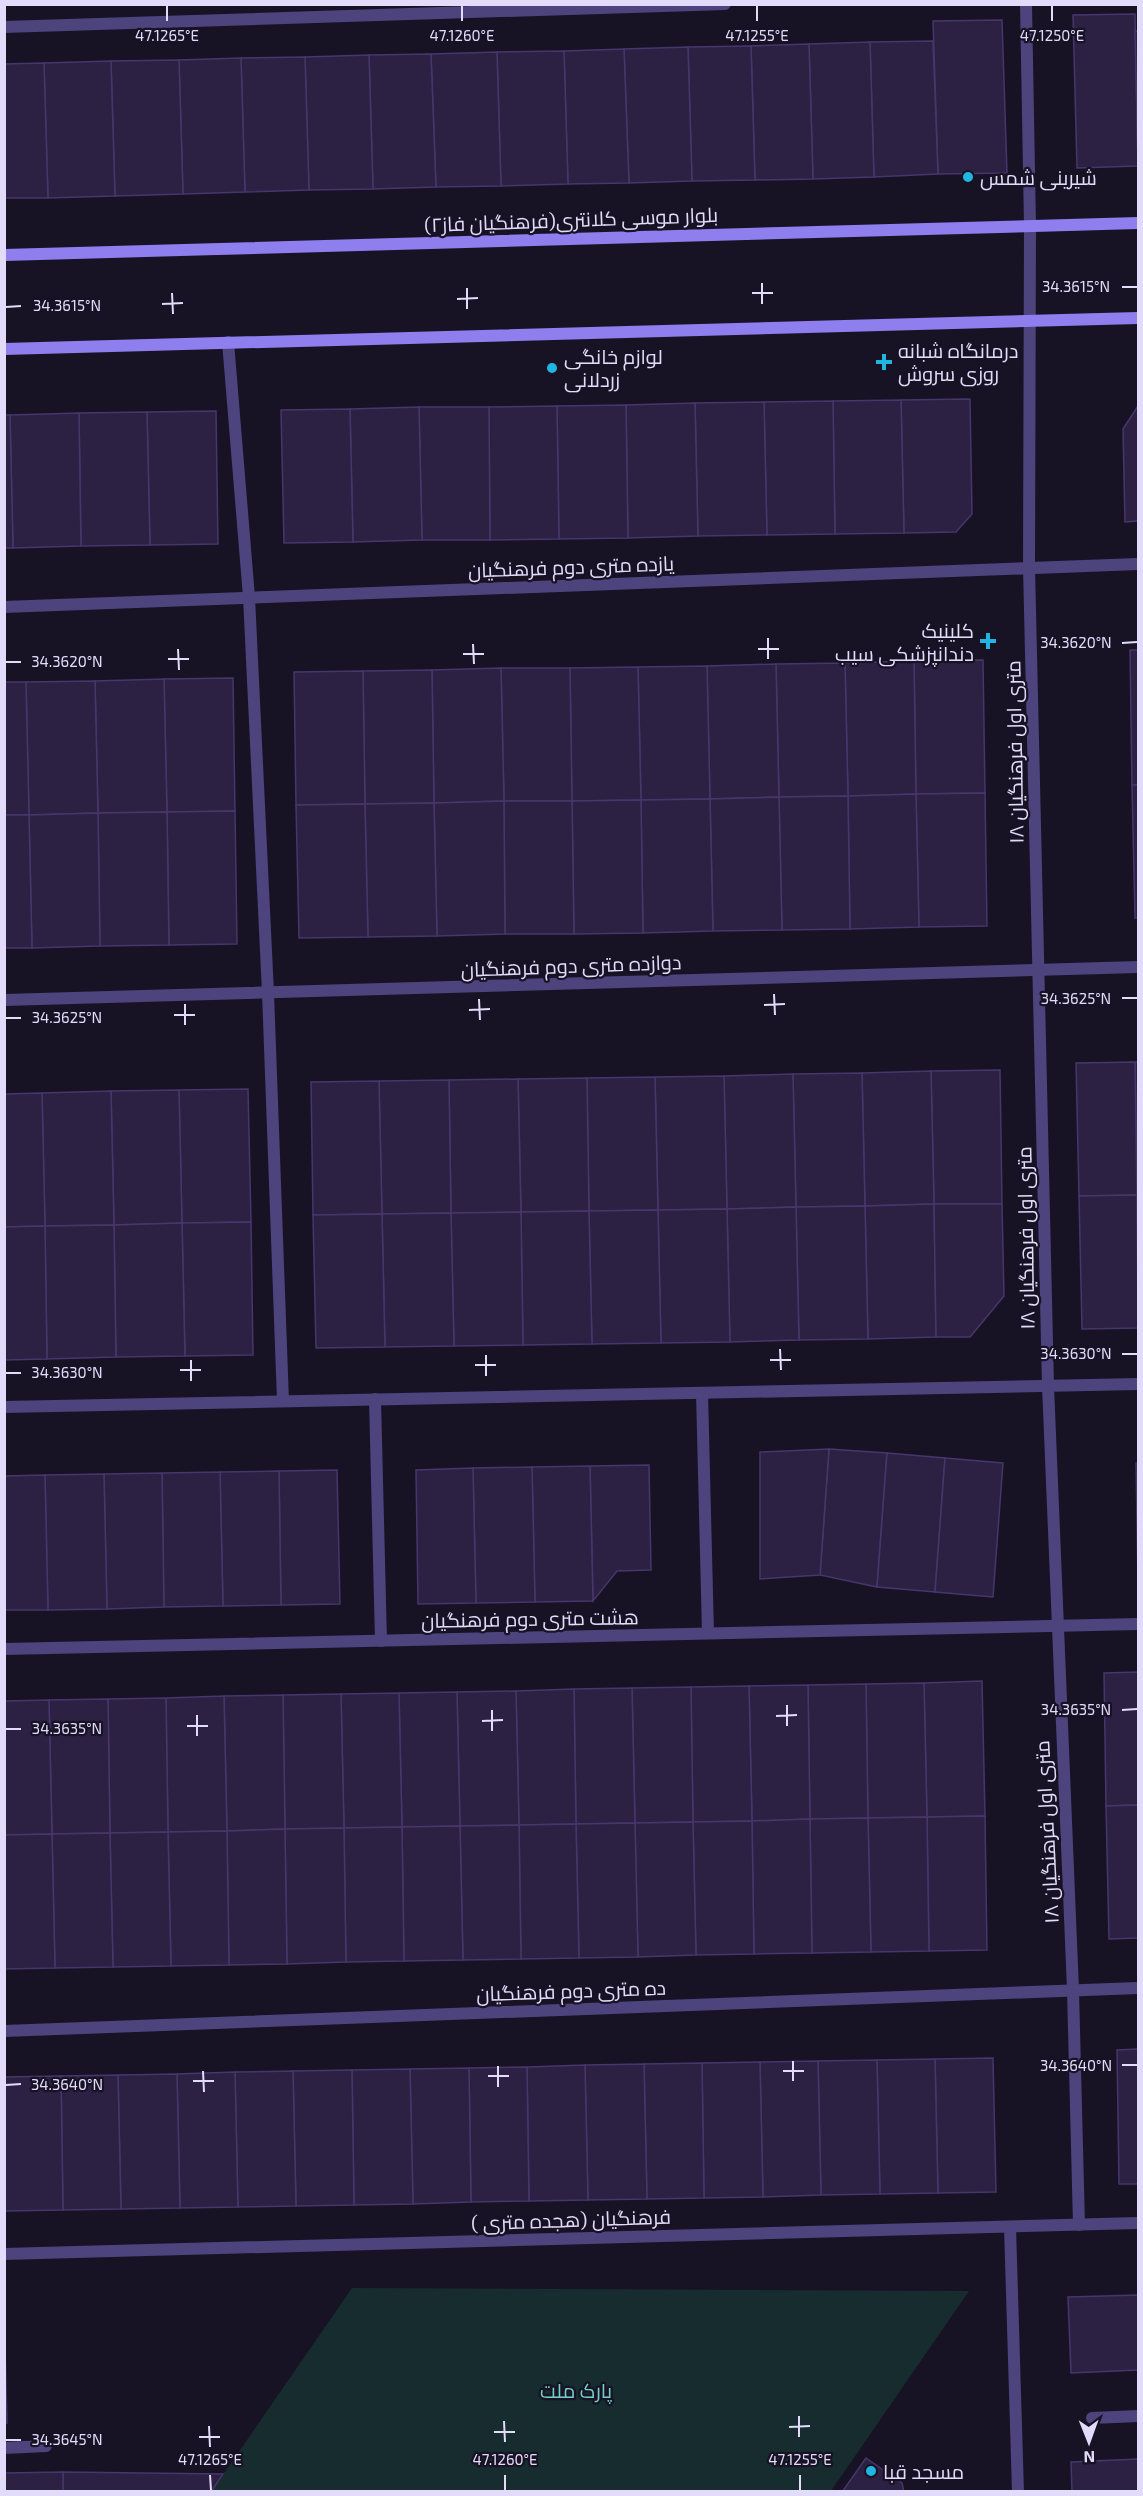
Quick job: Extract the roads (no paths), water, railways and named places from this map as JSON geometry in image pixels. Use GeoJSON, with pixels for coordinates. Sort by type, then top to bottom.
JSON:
{"type":"FeatureCollection","features":[{"type":"Feature","properties":{"kind":"main road","name":"بلوار موسی کلانتری(فرهنگیان فاز۲)"},"geometry":{"type":"LineString","coordinates":[[4,255],[1138,223]]}},
{"type":"Feature","properties":{"kind":"main road"},"geometry":{"type":"LineString","coordinates":[[4,349],[1138,318]]}},
{"type":"Feature","properties":{"kind":"street"},"geometry":{"type":"LineString","coordinates":[[4,27],[530,8],[725,4]]}},
{"type":"Feature","properties":{"kind":"street","name":"۱۸ متری اول فرهنگیان"},"geometry":{"type":"LineString","coordinates":[[1026,4],[1030,226],[1029,567],[1048,1386],[1073,1990],[1079,2225]]}},
{"type":"Feature","properties":{"kind":"street"},"geometry":{"type":"LineString","coordinates":[[228,342],[249,597],[268,993],[283,1401]]}},
{"type":"Feature","properties":{"kind":"street","name":"یازده متری دوم فرهنگیان"},"geometry":{"type":"LineString","coordinates":[[4,607],[1138,564]]}},
{"type":"Feature","properties":{"kind":"street","name":"دوازده متری دوم فرهنگیان"},"geometry":{"type":"LineString","coordinates":[[4,1000],[1138,967]]}},
{"type":"Feature","properties":{"kind":"street"},"geometry":{"type":"LineString","coordinates":[[4,1407],[1138,1384]]}},
{"type":"Feature","properties":{"kind":"street"},"geometry":{"type":"LineString","coordinates":[[702,1393],[708,1633]]}},
{"type":"Feature","properties":{"kind":"street"},"geometry":{"type":"LineString","coordinates":[[375,1399],[381,1641]]}},
{"type":"Feature","properties":{"kind":"street","name":"هشت متری دوم فرهنگیان"},"geometry":{"type":"LineString","coordinates":[[4,1650],[1138,1624]]}},
{"type":"Feature","properties":{"kind":"street","name":"ده متری دوم فرهنگیان"},"geometry":{"type":"LineString","coordinates":[[4,2031],[1138,1988]]}},
{"type":"Feature","properties":{"kind":"street","name":"فرهنگیان (هجده متری )"},"geometry":{"type":"LineString","coordinates":[[4,2254],[1138,2223]]}},
{"type":"Feature","properties":{"kind":"street"},"geometry":{"type":"LineString","coordinates":[[1010,2227],[1018,2492]]}},
{"type":"Feature","properties":{"kind":"street"},"geometry":{"type":"LineString","coordinates":[[1092,2418],[1138,2416]]}},
{"type":"Feature","properties":{"kind":"street"},"geometry":{"type":"LineString","coordinates":[[4,2448],[46,2446]]}},
{"type":"Feature","properties":{"kind":"place","name":"شیرینی شمس"},"geometry":{"type":"Point","coordinates":[968,177]}},
{"type":"Feature","properties":{"kind":"place","name":"درمانگاه شبانه روزی سروش"},"geometry":{"type":"Point","coordinates":[884,362]}},
{"type":"Feature","properties":{"kind":"place","name":"لوازم خانگی زردلانی"},"geometry":{"type":"Point","coordinates":[552,368]}},
{"type":"Feature","properties":{"kind":"place","name":"کلینیک دندانپزشکی سیب"},"geometry":{"type":"Point","coordinates":[988,641]}},
{"type":"Feature","properties":{"kind":"place","name":"مسجد قبا"},"geometry":{"type":"Point","coordinates":[871,2471]}},
{"type":"Feature","properties":{"kind":"park label","name":"پارک ملت"},"geometry":{"type":"Point","coordinates":[576,2390]}}]}
